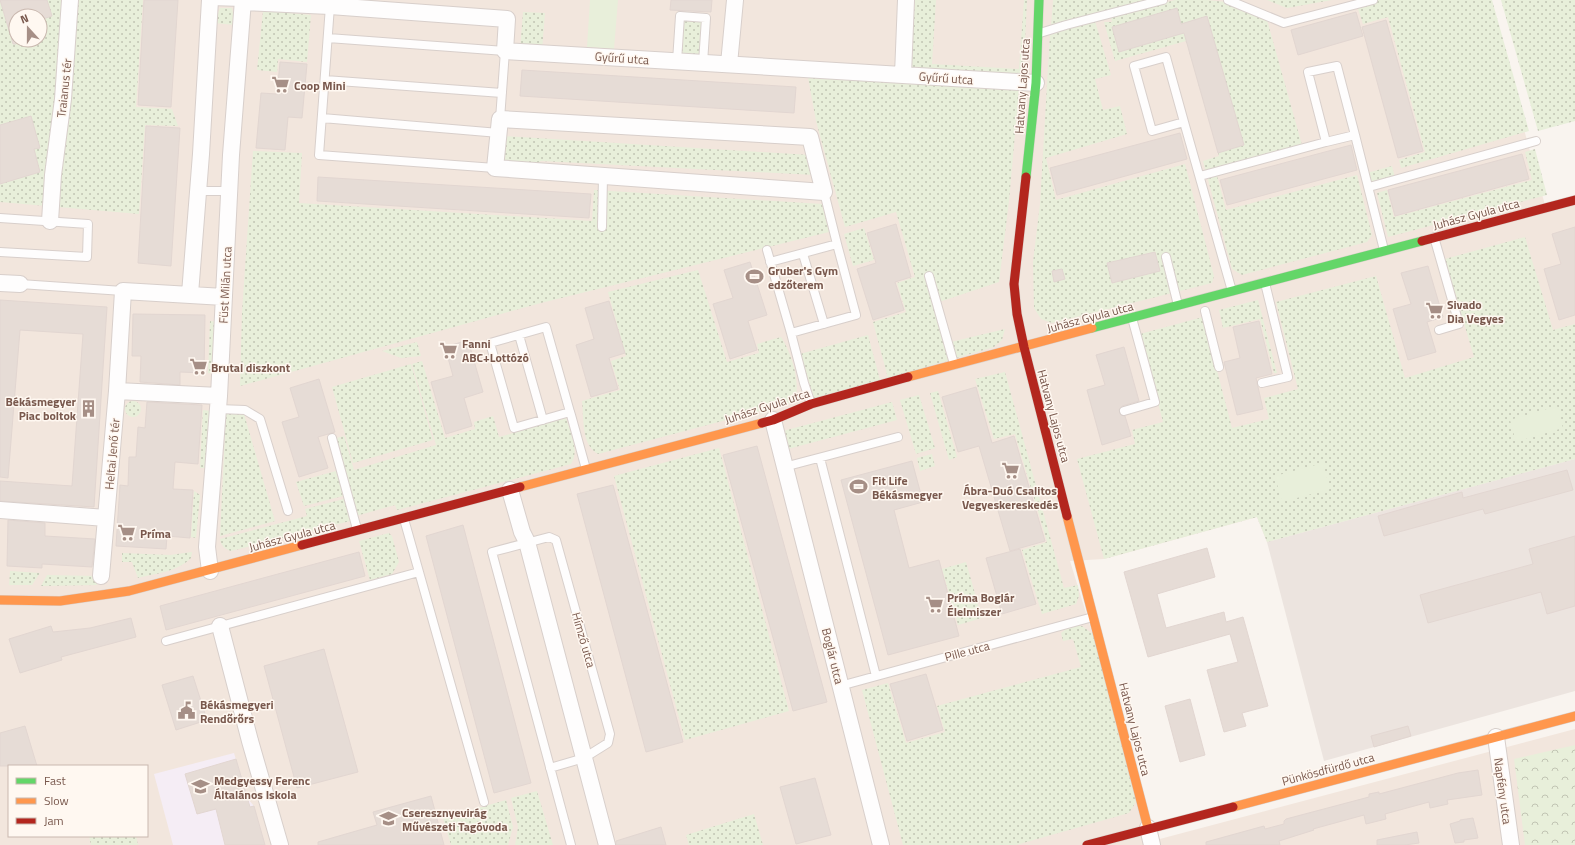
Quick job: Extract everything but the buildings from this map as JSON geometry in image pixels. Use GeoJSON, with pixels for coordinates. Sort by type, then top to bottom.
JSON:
{"type":"FeatureCollection","features":[{"type":"Feature","properties":{"kind":"street","name":"Traianus tér"},"geometry":{"type":"LineString","coordinates":[[50,221],[53,175],[63,99],[68,44],[70,0]]}},
{"type":"Feature","properties":{"kind":"street"},"geometry":{"type":"LineString","coordinates":[[729,64],[735,0]]}},
{"type":"Feature","properties":{"kind":"street"},"geometry":{"type":"LineString","coordinates":[[903,74],[906,0]]}},
{"type":"Feature","properties":{"kind":"street","name":"Hatvany Lajos utca"},"geometry":{"type":"LineString","coordinates":[[1039,0],[1036,83],[1014,284],[1017,314],[1024,347],[1148,828]]}},
{"type":"Feature","properties":{"kind":"street"},"geometry":{"type":"LineString","coordinates":[[190,294],[210,1]]}},
{"type":"Feature","properties":{"kind":"street"},"geometry":{"type":"LineString","coordinates":[[243,1],[507,19],[505,51]]}},
{"type":"Feature","properties":{"kind":"street","name":"Füst Milán utca"},"geometry":{"type":"LineString","coordinates":[[210,571],[207,552],[219,402],[231,155],[243,1]]}},
{"type":"Feature","properties":{"kind":"street","name":"Gyűrű utca"},"geometry":{"type":"LineString","coordinates":[[505,51],[1036,83]]}},
{"type":"Feature","properties":{"kind":"street"},"geometry":{"type":"LineString","coordinates":[[500,126],[810,137],[824,192],[495,168],[500,126]]}},
{"type":"Feature","properties":{"kind":"street","name":"Juhász Gyula utca"},"geometry":{"type":"LineString","coordinates":[[0,600],[60,601],[102,596],[129,591],[210,571],[772,420],[811,404],[954,365],[1575,200]]}},
{"type":"Feature","properties":{"kind":"street"},"geometry":{"type":"LineString","coordinates":[[0,283],[20,284]]}},
{"type":"Feature","properties":{"kind":"street"},"geometry":{"type":"LineString","coordinates":[[123,291],[224,297]]}},
{"type":"Feature","properties":{"kind":"street","name":"Heltai Jenő tér"},"geometry":{"type":"LineString","coordinates":[[101,576],[118,391],[123,291]]}},
{"type":"Feature","properties":{"kind":"street"},"geometry":{"type":"LineString","coordinates":[[118,391],[219,402]]}},
{"type":"Feature","properties":{"kind":"street","name":"Boglár utca"},"geometry":{"type":"LineString","coordinates":[[772,420],[881,845]]}},
{"type":"Feature","properties":{"kind":"street"},"geometry":{"type":"LineString","coordinates":[[510,490],[522,532],[527,542],[607,845]]}},
{"type":"Feature","properties":{"kind":"street"},"geometry":{"type":"LineString","coordinates":[[0,510],[106,518]]}},
{"type":"Feature","properties":{"kind":"street"},"geometry":{"type":"LineString","coordinates":[[220,626],[250,741],[280,845]]}},
{"type":"Feature","properties":{"kind":"street","name":"Pünkösdfürdő utca"},"geometry":{"type":"LineString","coordinates":[[1087,845],[1318,780],[1496,737],[1575,716]]}},
{"type":"Feature","properties":{"kind":"street","name":"Napfény utca"},"geometry":{"type":"LineString","coordinates":[[1496,737],[1511,845]]}},
{"type":"Feature","properties":{"kind":"street"},"geometry":{"type":"LineString","coordinates":[[1148,828],[1152,845]]}},
{"type":"Feature","properties":{"kind":"lane"},"geometry":{"type":"LineString","coordinates":[[1038,34],[1072,23],[1163,0]]}},
{"type":"Feature","properties":{"kind":"lane"},"geometry":{"type":"LineString","coordinates":[[1228,0],[1284,23],[1372,0]]}},
{"type":"Feature","properties":{"kind":"lane"},"geometry":{"type":"LineString","coordinates":[[210,1],[243,1]]}},
{"type":"Feature","properties":{"kind":"lane"},"geometry":{"type":"LineString","coordinates":[[330,6],[319,155],[495,168]]}},
{"type":"Feature","properties":{"kind":"lane"},"geometry":{"type":"LineString","coordinates":[[677,61],[680,16],[706,18],[703,63]]}},
{"type":"Feature","properties":{"kind":"lane"},"geometry":{"type":"LineString","coordinates":[[322,118],[500,126],[505,51],[328,38]]}},
{"type":"Feature","properties":{"kind":"lane"},"geometry":{"type":"LineString","coordinates":[[1184,122],[1152,131],[1134,66],[1166,57],[1232,292]]}},
{"type":"Feature","properties":{"kind":"lane"},"geometry":{"type":"LineString","coordinates":[[1326,142],[1308,72],[1337,66],[1369,187],[1384,251]]}},
{"type":"Feature","properties":{"kind":"lane"},"geometry":{"type":"LineString","coordinates":[[325,80],[502,93]]}},
{"type":"Feature","properties":{"kind":"lane"},"geometry":{"type":"LineString","coordinates":[[1200,176],[1355,135]]}},
{"type":"Feature","properties":{"kind":"lane"},"geometry":{"type":"LineString","coordinates":[[1369,187],[1536,141]]}},
{"type":"Feature","properties":{"kind":"lane"},"geometry":{"type":"LineString","coordinates":[[602,227],[603,177]]}},
{"type":"Feature","properties":{"kind":"lane"},"geometry":{"type":"LineString","coordinates":[[198,191],[230,191]]}},
{"type":"Feature","properties":{"kind":"lane"},"geometry":{"type":"LineString","coordinates":[[791,333],[856,315],[824,192]]}},
{"type":"Feature","properties":{"kind":"lane"},"geometry":{"type":"LineString","coordinates":[[0,218],[88,224],[87,257],[0,252]]}},
{"type":"Feature","properties":{"kind":"lane"},"geometry":{"type":"LineString","coordinates":[[1434,237],[1459,324],[1439,330]]}},
{"type":"Feature","properties":{"kind":"lane"},"geometry":{"type":"LineString","coordinates":[[770,262],[837,244]]}},
{"type":"Feature","properties":{"kind":"lane"},"geometry":{"type":"LineString","coordinates":[[767,250],[811,404]]}},
{"type":"Feature","properties":{"kind":"lane"},"geometry":{"type":"LineString","coordinates":[[803,254],[824,324]]}},
{"type":"Feature","properties":{"kind":"lane"},"geometry":{"type":"LineString","coordinates":[[1166,257],[1179,306]]}},
{"type":"Feature","properties":{"kind":"lane"},"geometry":{"type":"LineString","coordinates":[[929,276],[954,365]]}},
{"type":"Feature","properties":{"kind":"lane"},"geometry":{"type":"LineString","coordinates":[[1262,383],[1288,376],[1265,282]]}},
{"type":"Feature","properties":{"kind":"lane"},"geometry":{"type":"LineString","coordinates":[[20,284],[123,291]]}},
{"type":"Feature","properties":{"kind":"lane"},"geometry":{"type":"LineString","coordinates":[[1205,311],[1219,367]]}},
{"type":"Feature","properties":{"kind":"lane"},"geometry":{"type":"LineString","coordinates":[[1124,411],[1155,402],[1132,318]]}},
{"type":"Feature","properties":{"kind":"lane"},"geometry":{"type":"LineString","coordinates":[[570,412],[514,428],[490,343],[546,327],[570,412],[586,470]]}},
{"type":"Feature","properties":{"kind":"lane"},"geometry":{"type":"LineString","coordinates":[[519,335],[543,420]]}},
{"type":"Feature","properties":{"kind":"lane"},"geometry":{"type":"LineString","coordinates":[[219,402],[245,410],[260,418],[288,511]]}},
{"type":"Feature","properties":{"kind":"lane"},"geometry":{"type":"LineString","coordinates":[[784,467],[898,437]]}},
{"type":"Feature","properties":{"kind":"lane"},"geometry":{"type":"LineString","coordinates":[[332,438],[358,531]]}},
{"type":"Feature","properties":{"kind":"lane"},"geometry":{"type":"LineString","coordinates":[[820,458],[876,676]]}},
{"type":"Feature","properties":{"kind":"lane"},"geometry":{"type":"LineString","coordinates":[[404,518],[484,802]]}},
{"type":"Feature","properties":{"kind":"lane","name":"Hímző utca"},"geometry":{"type":"LineString","coordinates":[[550,768],[584,758],[608,743],[610,734],[556,540],[549,537],[492,552],[550,768],[571,845]]}},
{"type":"Feature","properties":{"kind":"lane"},"geometry":{"type":"LineString","coordinates":[[166,641],[419,572]]}},
{"type":"Feature","properties":{"kind":"lane","name":"Pille utca"},"geometry":{"type":"LineString","coordinates":[[840,686],[1094,617]]}},
{"type":"Feature","properties":{"kind":"shaded area"},"geometry":{"type":"Polygon","coordinates":[[[0,0],[1488,0],[1545,205],[1575,197],[1575,459],[1267,542],[1257,517],[1104,559],[1070,561],[1156,840],[1575,729],[1575,845],[0,845],[0,0]]]}},
{"type":"Feature","properties":{"kind":"shaded area"},"geometry":{"type":"Polygon","coordinates":[[[1575,459],[1575,691],[1324,761],[1267,542],[1575,459]]]}},
{"type":"Feature","properties":{"kind":"shaded area","name":"Medgyessy Ferenc Általános Iskola"},"geometry":{"type":"Polygon","coordinates":[[[234,753],[248,799],[254,806],[265,845],[173,845],[154,774],[234,753]]]}},
{"type":"Feature","properties":{"kind":"green space"},"geometry":{"type":"Polygon","coordinates":[[[0,0],[143,0],[136,107],[172,109],[178,126],[145,125],[139,214],[0,202],[0,0]]]}},
{"type":"Feature","properties":{"kind":"green space"},"geometry":{"type":"Polygon","coordinates":[[[590,0],[618,0],[614,49],[587,47],[590,0]]]}},
{"type":"Feature","properties":{"kind":"green space"},"geometry":{"type":"Polygon","coordinates":[[[915,0],[936,0],[932,64],[1019,69],[1024,0],[1027,0],[1023,82],[910,73],[915,0]]]}},
{"type":"Feature","properties":{"kind":"green space"},"geometry":{"type":"Polygon","coordinates":[[[1053,0],[1152,0],[1051,26],[1053,0]]]}},
{"type":"Feature","properties":{"kind":"green space"},"geometry":{"type":"Polygon","coordinates":[[[1175,0],[1207,0],[1226,2],[1267,20],[1302,145],[1215,168],[1226,210],[1357,175],[1372,235],[1367,242],[1242,275],[1232,269],[1203,161],[1219,156],[1186,41],[1115,61],[1104,22],[1112,22],[1111,17],[1175,0]]]}},
{"type":"Feature","properties":{"kind":"green space"},"geometry":{"type":"Polygon","coordinates":[[[1267,0],[1332,0],[1287,8],[1267,0]]]}},
{"type":"Feature","properties":{"kind":"green space"},"geometry":{"type":"Polygon","coordinates":[[[1355,0],[1492,0],[1529,131],[1401,168],[1399,160],[1425,152],[1388,17],[1363,24],[1355,0]]]}},
{"type":"Feature","properties":{"kind":"green space"},"geometry":{"type":"Polygon","coordinates":[[[1501,0],[1575,0],[1575,121],[1538,131],[1501,0]]]}},
{"type":"Feature","properties":{"kind":"green space"},"geometry":{"type":"Polygon","coordinates":[[[220,8],[232,8],[235,25],[214,23],[220,8]]]}},
{"type":"Feature","properties":{"kind":"green space"},"geometry":{"type":"Polygon","coordinates":[[[263,11],[311,15],[307,62],[278,59],[277,72],[257,70],[263,11]]]}},
{"type":"Feature","properties":{"kind":"green space"},"geometry":{"type":"Polygon","coordinates":[[[523,12],[545,13],[542,51],[520,50],[523,12]]]}},
{"type":"Feature","properties":{"kind":"green space"},"geometry":{"type":"Polygon","coordinates":[[[682,21],[703,22],[701,61],[679,60],[682,21]]]}},
{"type":"Feature","properties":{"kind":"green space"},"geometry":{"type":"Polygon","coordinates":[[[1095,21],[1111,75],[1095,79],[1103,110],[1120,106],[1127,134],[1046,158],[1056,200],[1185,164],[1214,276],[1212,283],[1052,323],[1041,319],[1034,308],[1033,262],[1040,204],[1050,33],[1095,21]]]}},
{"type":"Feature","properties":{"kind":"green space"},"geometry":{"type":"Polygon","coordinates":[[[808,77],[1019,89],[1009,201],[999,282],[939,302],[951,342],[1005,329],[1002,340],[994,347],[888,378],[873,322],[906,312],[897,283],[915,277],[896,212],[845,227],[816,121],[808,77]]]}},
{"type":"Feature","properties":{"kind":"green space"},"geometry":{"type":"Polygon","coordinates":[[[502,136],[810,155],[815,175],[541,161],[529,168],[504,166],[502,136]]]}},
{"type":"Feature","properties":{"kind":"green space"},"geometry":{"type":"Polygon","coordinates":[[[1535,149],[1547,195],[1388,237],[1377,193],[1387,190],[1394,217],[1532,180],[1525,152],[1535,149]]]}},
{"type":"Feature","properties":{"kind":"green space"},"geometry":{"type":"Polygon","coordinates":[[[253,151],[302,153],[299,203],[592,221],[594,190],[822,204],[829,232],[541,303],[240,386],[242,312],[253,151]]]}},
{"type":"Feature","properties":{"kind":"green space"},"geometry":{"type":"Polygon","coordinates":[[[1392,166],[1395,178],[1370,185],[1367,173],[1392,166]]]}},
{"type":"Feature","properties":{"kind":"green space"},"geometry":{"type":"Polygon","coordinates":[[[864,228],[874,260],[853,266],[844,234],[864,228]]]}},
{"type":"Feature","properties":{"kind":"green space"},"geometry":{"type":"Polygon","coordinates":[[[1525,237],[1553,330],[1575,324],[1575,459],[1267,542],[1257,517],[1104,559],[1077,459],[1135,444],[1132,430],[1163,422],[1140,334],[1203,317],[1232,428],[1269,419],[1264,398],[1298,389],[1276,302],[1376,276],[1405,378],[1474,357],[1445,259],[1525,237]]]}},
{"type":"Feature","properties":{"kind":"green space"},"geometry":{"type":"Polygon","coordinates":[[[698,270],[727,362],[759,353],[757,344],[781,337],[792,359],[796,377],[797,386],[794,402],[598,454],[593,450],[586,438],[583,423],[582,401],[620,390],[611,361],[626,356],[608,292],[698,270]]]}},
{"type":"Feature","properties":{"kind":"green space"},"geometry":{"type":"Polygon","coordinates":[[[1258,300],[1277,373],[1274,373],[1260,319],[1223,328],[1219,310],[1258,300]]]}},
{"type":"Feature","properties":{"kind":"green space"},"geometry":{"type":"Polygon","coordinates":[[[210,321],[217,322],[215,374],[208,373],[210,321]]]}},
{"type":"Feature","properties":{"kind":"green space"},"geometry":{"type":"Polygon","coordinates":[[[868,335],[880,380],[814,398],[800,354],[868,335]]]}},
{"type":"Feature","properties":{"kind":"green space"},"geometry":{"type":"Polygon","coordinates":[[[417,342],[421,356],[401,358],[382,351],[417,342]]]}},
{"type":"Feature","properties":{"kind":"green space"},"geometry":{"type":"Polygon","coordinates":[[[422,361],[445,438],[475,429],[474,422],[493,416],[499,437],[566,418],[572,435],[575,453],[571,464],[397,510],[395,505],[356,516],[333,439],[344,436],[354,470],[436,445],[412,364],[422,361]]]}},
{"type":"Feature","properties":{"kind":"green space"},"geometry":{"type":"Polygon","coordinates":[[[411,364],[433,440],[353,463],[332,387],[411,364]]]}},
{"type":"Feature","properties":{"kind":"green space"},"geometry":{"type":"Polygon","coordinates":[[[1005,372],[1064,588],[1078,585],[1079,596],[1076,604],[1042,614],[1022,550],[1047,542],[1015,434],[994,439],[975,379],[1005,372]]]}},
{"type":"Feature","properties":{"kind":"green space"},"geometry":{"type":"Polygon","coordinates":[[[938,391],[957,457],[949,460],[930,393],[938,391]]]}},
{"type":"Feature","properties":{"kind":"green space"},"geometry":{"type":"Polygon","coordinates":[[[919,395],[935,448],[916,454],[900,400],[919,395]]]}},
{"type":"Feature","properties":{"kind":"green space"},"geometry":{"type":"Polygon","coordinates":[[[133,401],[139,403],[141,409],[139,415],[133,417],[127,415],[125,409],[127,403],[133,401]]]}},
{"type":"Feature","properties":{"kind":"green space"},"geometry":{"type":"Polygon","coordinates":[[[892,402],[897,420],[788,449],[783,431],[892,402]]]}},
{"type":"Feature","properties":{"kind":"green space"},"geometry":{"type":"Polygon","coordinates":[[[1557,406],[1563,428],[1516,442],[1510,420],[1557,406]]]}},
{"type":"Feature","properties":{"kind":"green space"},"geometry":{"type":"Polygon","coordinates":[[[203,410],[211,411],[208,468],[200,468],[203,410]]]}},
{"type":"Feature","properties":{"kind":"green space"},"geometry":{"type":"Polygon","coordinates":[[[226,413],[244,414],[275,521],[220,536],[226,413]]]}},
{"type":"Feature","properties":{"kind":"green space"},"geometry":{"type":"Polygon","coordinates":[[[719,448],[789,711],[685,740],[614,476],[719,448]]]}},
{"type":"Feature","properties":{"kind":"green space"},"geometry":{"type":"Polygon","coordinates":[[[932,454],[935,466],[920,471],[917,458],[932,454]]]}},
{"type":"Feature","properties":{"kind":"green space"},"geometry":{"type":"Polygon","coordinates":[[[1323,463],[1330,489],[1282,502],[1275,476],[1323,463]]]}},
{"type":"Feature","properties":{"kind":"green space"},"geometry":{"type":"Polygon","coordinates":[[[336,471],[343,496],[304,506],[296,482],[336,471]]]}},
{"type":"Feature","properties":{"kind":"green space"},"geometry":{"type":"Polygon","coordinates":[[[194,491],[200,495],[196,538],[191,537],[194,491]]]}},
{"type":"Feature","properties":{"kind":"green space"},"geometry":{"type":"Polygon","coordinates":[[[344,499],[350,521],[231,551],[221,544],[220,539],[307,516],[305,509],[344,499]]]}},
{"type":"Feature","properties":{"kind":"green space"},"geometry":{"type":"Polygon","coordinates":[[[389,533],[392,536],[399,562],[392,574],[370,580],[359,541],[389,533]]]}},
{"type":"Feature","properties":{"kind":"green space"},"geometry":{"type":"Polygon","coordinates":[[[192,552],[191,558],[173,569],[138,578],[132,562],[122,562],[122,553],[170,555],[192,552]]]}},
{"type":"Feature","properties":{"kind":"green space"},"geometry":{"type":"Polygon","coordinates":[[[966,562],[982,618],[958,625],[942,569],[966,562]]]}},
{"type":"Feature","properties":{"kind":"green space"},"geometry":{"type":"Polygon","coordinates":[[[10,571],[40,573],[32,585],[9,585],[10,571]]]}},
{"type":"Feature","properties":{"kind":"green space"},"geometry":{"type":"Polygon","coordinates":[[[47,575],[96,576],[97,585],[41,586],[47,575]]]}},
{"type":"Feature","properties":{"kind":"green space"},"geometry":{"type":"Polygon","coordinates":[[[1070,626],[1082,626],[1093,634],[1136,802],[1129,813],[1016,845],[903,845],[862,690],[888,683],[906,743],[945,732],[937,706],[1081,667],[1073,639],[1063,641],[1061,633],[1070,626]]]}},
{"type":"Feature","properties":{"kind":"green space"},"geometry":{"type":"Polygon","coordinates":[[[1575,745],[1575,845],[1525,845],[1514,759],[1575,745]]]}},
{"type":"Feature","properties":{"kind":"green space"},"geometry":{"type":"Polygon","coordinates":[[[537,791],[553,845],[515,845],[518,827],[511,798],[537,791]]]}},
{"type":"Feature","properties":{"kind":"green space"},"geometry":{"type":"Polygon","coordinates":[[[506,800],[513,827],[508,845],[451,845],[443,818],[506,800]]]}},
{"type":"Feature","properties":{"kind":"green space"},"geometry":{"type":"Polygon","coordinates":[[[754,814],[763,845],[689,845],[686,835],[754,814]]]}},
{"type":"Feature","properties":{"kind":"green space"},"geometry":{"type":"Polygon","coordinates":[[[89,837],[136,837],[138,845],[91,845],[89,837]]]}},
{"type":"Feature","properties":{"kind":"traffic: fast"},"geometry":{"type":"LineString","coordinates":[[1026,177],[1036,83],[1039,0]]}},
{"type":"Feature","properties":{"kind":"traffic: fast"},"geometry":{"type":"LineString","coordinates":[[1092,328],[1422,241]]}},
{"type":"Feature","properties":{"kind":"traffic: slow"},"geometry":{"type":"LineString","coordinates":[[908,377],[1092,328]]}},
{"type":"Feature","properties":{"kind":"traffic: slow"},"geometry":{"type":"LineString","coordinates":[[520,487],[762,423]]}},
{"type":"Feature","properties":{"kind":"traffic: slow"},"geometry":{"type":"LineString","coordinates":[[1067,516],[1148,828]]}},
{"type":"Feature","properties":{"kind":"traffic: slow"},"geometry":{"type":"LineString","coordinates":[[0,600],[60,601],[129,591],[302,545]]}},
{"type":"Feature","properties":{"kind":"traffic: slow"},"geometry":{"type":"LineString","coordinates":[[1233,807],[1575,716]]}},
{"type":"Feature","properties":{"kind":"traffic: jam"},"geometry":{"type":"LineString","coordinates":[[1026,177],[1014,284],[1017,314],[1067,516]]}},
{"type":"Feature","properties":{"kind":"traffic: jam"},"geometry":{"type":"LineString","coordinates":[[1422,241],[1575,200]]}},
{"type":"Feature","properties":{"kind":"traffic: jam"},"geometry":{"type":"LineString","coordinates":[[762,423],[811,404],[908,377]]}},
{"type":"Feature","properties":{"kind":"traffic: jam"},"geometry":{"type":"LineString","coordinates":[[302,545],[520,487]]}},
{"type":"Feature","properties":{"kind":"traffic: jam"},"geometry":{"type":"LineString","coordinates":[[1087,845],[1233,807]]}},
{"type":"Feature","properties":{"kind":"place","name":"Coop Mini"},"geometry":{"type":"Point","coordinates":[281,85]}},
{"type":"Feature","properties":{"kind":"place","name":"Gruber's Gym edzőterem"},"geometry":{"type":"Point","coordinates":[755,277]}},
{"type":"Feature","properties":{"kind":"place","name":"Sivado Dia Vegyes"},"geometry":{"type":"Point","coordinates":[1434,311]}},
{"type":"Feature","properties":{"kind":"place","name":"Fanni ABC+Lottózó"},"geometry":{"type":"Point","coordinates":[449,350]}},
{"type":"Feature","properties":{"kind":"place","name":"Brutal diszkont"},"geometry":{"type":"Point","coordinates":[198,367]}},
{"type":"Feature","properties":{"kind":"place","name":"Békásmegyer Piac boltok"},"geometry":{"type":"Point","coordinates":[89,408]}},
{"type":"Feature","properties":{"kind":"place","name":"Ábra-Duó Csalitos Vegyeskereskedés"},"geometry":{"type":"Point","coordinates":[1010,471]}},
{"type":"Feature","properties":{"kind":"place","name":"Fit Life Békásmegyer"},"geometry":{"type":"Point","coordinates":[859,487]}},
{"type":"Feature","properties":{"kind":"place","name":"Príma"},"geometry":{"type":"Point","coordinates":[127,533]}},
{"type":"Feature","properties":{"kind":"place","name":"Príma Boglár Élelmiszer"},"geometry":{"type":"Point","coordinates":[934,604]}},
{"type":"Feature","properties":{"kind":"place","name":"Békásmegyeri Rendőrőrs"},"geometry":{"type":"Point","coordinates":[187,711]}},
{"type":"Feature","properties":{"kind":"place","name":"Medgyessy Ferenc Általános Iskola"},"geometry":{"type":"Point","coordinates":[201,787]}},
{"type":"Feature","properties":{"kind":"place","name":"Cseresznyevirág Művészeti Tagóvoda"},"geometry":{"type":"Point","coordinates":[389,819]}}]}
